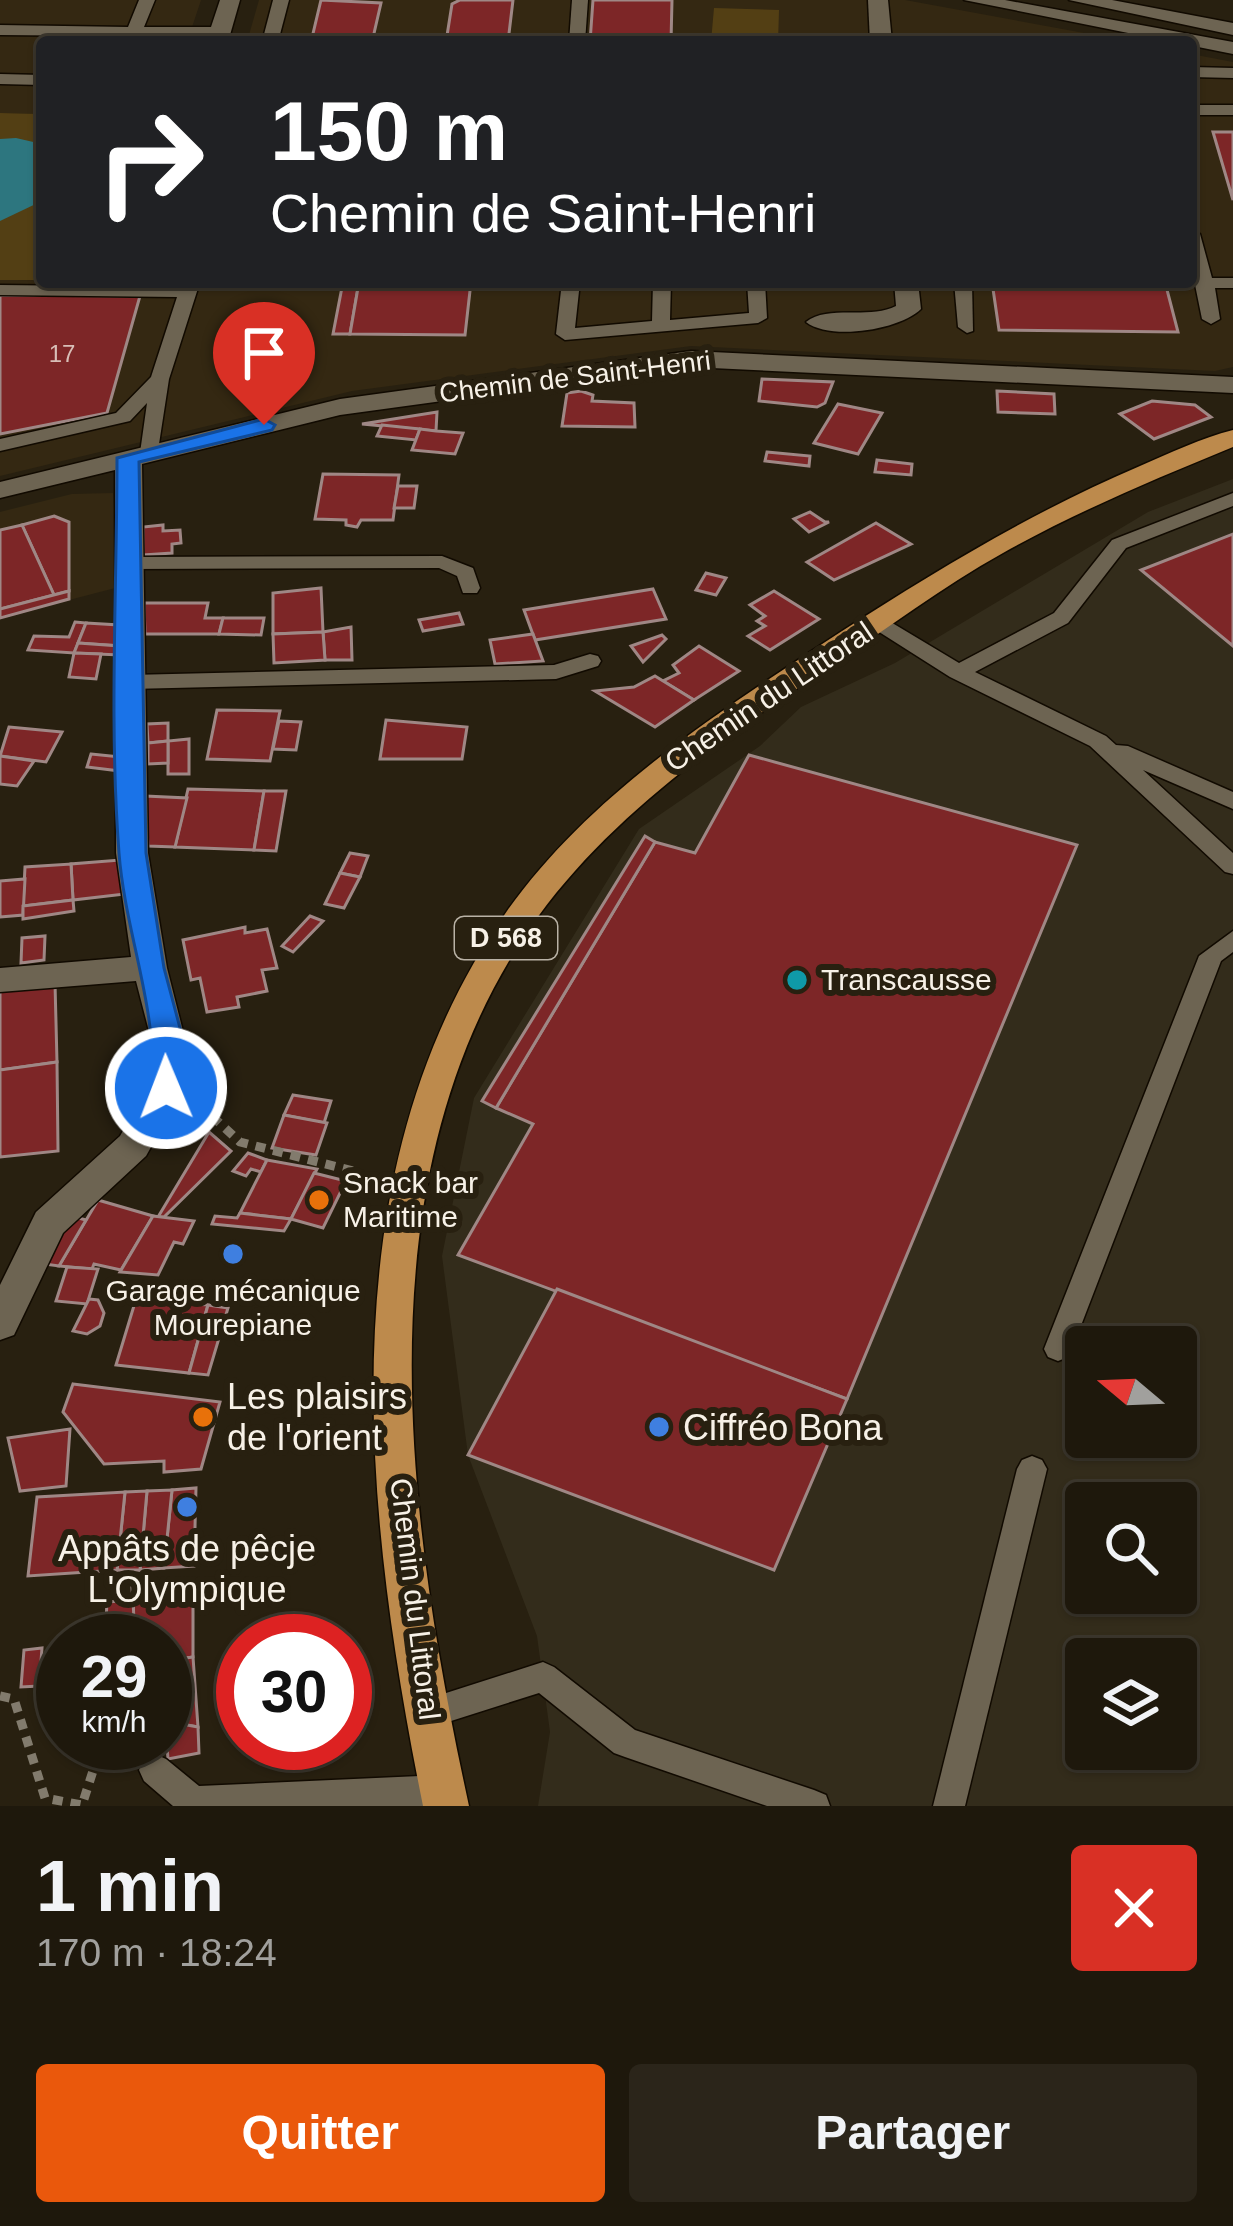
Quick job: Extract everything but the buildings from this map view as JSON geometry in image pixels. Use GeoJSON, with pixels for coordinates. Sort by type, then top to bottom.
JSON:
{"type":"FeatureCollection","features":[{"type":"Feature","properties":{"kind":"main road","name":"Chemin du Littoral"},"geometry":{"type":"LineString","coordinates":[[444,1798],[412,1611],[397,1460],[397,1310],[410,1171],[432,1089],[462,1012],[516,922],[579,847],[648,780],[719,724],[962,565],[1070,508],[1233,438]]}},
{"type":"Feature","properties":{"kind":"street"},"geometry":{"type":"LineString","coordinates":[[219,36],[230,0]]}},
{"type":"Feature","properties":{"kind":"street"},"geometry":{"type":"LineString","coordinates":[[878,0],[881,36]]}},
{"type":"Feature","properties":{"kind":"street"},"geometry":{"type":"LineString","coordinates":[[974,0],[1153,36]]}},
{"type":"Feature","properties":{"kind":"street"},"geometry":{"type":"LineString","coordinates":[[1078,0],[1233,29]]}},
{"type":"Feature","properties":{"kind":"street"},"geometry":{"type":"LineString","coordinates":[[1188,0],[1233,8]]}},
{"type":"Feature","properties":{"kind":"street"},"geometry":{"type":"LineString","coordinates":[[1197,44],[1233,48]]}},
{"type":"Feature","properties":{"kind":"street"},"geometry":{"type":"LineString","coordinates":[[819,322],[884,322],[908,308],[906,288]]}},
{"type":"Feature","properties":{"kind":"street","name":"Chemin de Saint-Henri"},"geometry":{"type":"LineString","coordinates":[[0,490],[367,402],[691,359],[1233,385]]}},
{"type":"Feature","properties":{"kind":"street"},"geometry":{"type":"LineString","coordinates":[[0,1324],[49,1223],[133,1146],[166,1088],[170,1043],[150,968],[132,853],[129,563],[139,455]]}},
{"type":"Feature","properties":{"kind":"street"},"geometry":{"type":"LineString","coordinates":[[0,980],[150,968]]}},
{"type":"Feature","properties":{"kind":"lane"},"geometry":{"type":"LineString","coordinates":[[134,32],[147,0]]}},
{"type":"Feature","properties":{"kind":"lane"},"geometry":{"type":"LineString","coordinates":[[272,36],[281,0]]}},
{"type":"Feature","properties":{"kind":"lane"},"geometry":{"type":"LineString","coordinates":[[577,36],[580,0]]}},
{"type":"Feature","properties":{"kind":"lane"},"geometry":{"type":"LineString","coordinates":[[0,30],[202,36]]}},
{"type":"Feature","properties":{"kind":"lane"},"geometry":{"type":"LineString","coordinates":[[1197,72],[1233,74]]}},
{"type":"Feature","properties":{"kind":"lane"},"geometry":{"type":"LineString","coordinates":[[0,79],[36,80]]}},
{"type":"Feature","properties":{"kind":"lane"},"geometry":{"type":"LineString","coordinates":[[1197,110],[1233,110]]}},
{"type":"Feature","properties":{"kind":"lane"},"geometry":{"type":"LineString","coordinates":[[1197,257],[1211,319]]}},
{"type":"Feature","properties":{"kind":"lane"},"geometry":{"type":"LineString","coordinates":[[1204,283],[1233,283]]}},
{"type":"Feature","properties":{"kind":"lane"},"geometry":{"type":"LineString","coordinates":[[0,290],[76,288]]}},
{"type":"Feature","properties":{"kind":"lane"},"geometry":{"type":"LineString","coordinates":[[139,455],[189,288]]}},
{"type":"Feature","properties":{"kind":"lane"},"geometry":{"type":"LineString","coordinates":[[570,288],[565,334],[758,318],[756,288]]}},
{"type":"Feature","properties":{"kind":"lane"},"geometry":{"type":"LineString","coordinates":[[661,325],[662,288]]}},
{"type":"Feature","properties":{"kind":"lane"},"geometry":{"type":"LineString","coordinates":[[964,288],[967,327]]}},
{"type":"Feature","properties":{"kind":"lane"},"geometry":{"type":"LineString","coordinates":[[0,445],[123,417],[160,379]]}},
{"type":"Feature","properties":{"kind":"lane"},"geometry":{"type":"LineString","coordinates":[[958,672],[1060,618],[1119,544],[1233,499]]}},
{"type":"Feature","properties":{"kind":"lane"},"geometry":{"type":"LineString","coordinates":[[129,563],[163,560],[244,567],[442,562],[466,572],[470,588]]}},
{"type":"Feature","properties":{"kind":"lane"},"geometry":{"type":"LineString","coordinates":[[876,623],[958,672],[1233,802]]}},
{"type":"Feature","properties":{"kind":"lane"},"geometry":{"type":"LineString","coordinates":[[130,682],[556,672],[590,662]]}},
{"type":"Feature","properties":{"kind":"lane"},"geometry":{"type":"LineString","coordinates":[[1098,741],[1233,866]]}},
{"type":"Feature","properties":{"kind":"lane"},"geometry":{"type":"LineString","coordinates":[[1058,1349],[1211,956],[1233,940]]}},
{"type":"Feature","properties":{"kind":"lane"},"geometry":{"type":"LineString","coordinates":[[949,1806],[1032,1469]]}},
{"type":"Feature","properties":{"kind":"lane"},"geometry":{"type":"LineString","coordinates":[[429,1713],[543,1677],[625,1742],[814,1806]]}},
{"type":"Feature","properties":{"kind":"lane"},"geometry":{"type":"LineString","coordinates":[[155,1770],[194,1802],[444,1798]]}},
{"type":"Feature","properties":{"kind":"path"},"geometry":{"type":"LineString","coordinates":[[166,1088],[191,1096],[240,1142],[357,1172],[354,1183]]}},
{"type":"Feature","properties":{"kind":"path"},"geometry":{"type":"LineString","coordinates":[[0,1696],[14,1699],[36,1769]]}},
{"type":"Feature","properties":{"kind":"path"},"geometry":{"type":"LineString","coordinates":[[36,1770],[45,1798],[82,1805],[93,1770]]}},
{"type":"Feature","properties":{"kind":"shaded area"},"geometry":{"type":"Polygon","coordinates":[[[0,0],[201,0],[189,36],[36,36],[36,114],[0,113],[0,0]]]}},
{"type":"Feature","properties":{"kind":"shaded area"},"geometry":{"type":"Polygon","coordinates":[[[259,0],[905,0],[1100,36],[249,36],[259,0]]]}},
{"type":"Feature","properties":{"kind":"shaded area"},"geometry":{"type":"Polygon","coordinates":[[[714,8],[779,10],[778,36],[712,36],[714,8]]]}},
{"type":"Feature","properties":{"kind":"shaded area"},"geometry":{"type":"Polygon","coordinates":[[[1197,55],[1233,62],[1233,367],[1215,371],[691,346],[352,391],[0,476],[0,280],[36,280],[36,288],[1197,288],[1197,55]]]}},
{"type":"Feature","properties":{"kind":"shaded area"},"geometry":{"type":"Polygon","coordinates":[[[0,113],[36,114],[36,280],[0,280],[0,113]]]}},
{"type":"Feature","properties":{"kind":"shaded area"},"geometry":{"type":"Polygon","coordinates":[[[1233,479],[1233,1806],[538,1806],[550,1732],[537,1636],[468,1455],[442,1256],[474,1098],[639,829],[760,746],[801,707],[895,663],[1148,512],[1233,479]]]}},
{"type":"Feature","properties":{"kind":"shaded area"},"geometry":{"type":"Polygon","coordinates":[[[113,493],[119,587],[0,618],[0,512],[72,494],[113,493]]]}},
{"type":"Feature","properties":{"kind":"water"},"geometry":{"type":"Polygon","coordinates":[[[0,139],[36,143],[36,204],[0,221],[0,139]]]}},
{"type":"Feature","properties":{"kind":"place","name":"Transcausse"},"geometry":{"type":"Point","coordinates":[797,980]}},
{"type":"Feature","properties":{"kind":"place","name":"Snack bar Maritime"},"geometry":{"type":"Point","coordinates":[319,1200]}},
{"type":"Feature","properties":{"kind":"place","name":"Garage mécanique Mourepiane"},"geometry":{"type":"Point","coordinates":[233,1254]}},
{"type":"Feature","properties":{"kind":"place","name":"Les plaisirs de l'orient"},"geometry":{"type":"Point","coordinates":[203,1417]}},
{"type":"Feature","properties":{"kind":"place","name":"Ciffréo Bona"},"geometry":{"type":"Point","coordinates":[659,1427]}},
{"type":"Feature","properties":{"kind":"place","name":"Appâts de pêcje L'Olympique"},"geometry":{"type":"Point","coordinates":[187,1507]}},
{"type":"Feature","properties":{"kind":"route"},"geometry":{"type":"LineString","coordinates":[[166,1088],[170,1043],[150,968],[132,853],[128,458],[264,425]]}}]}
